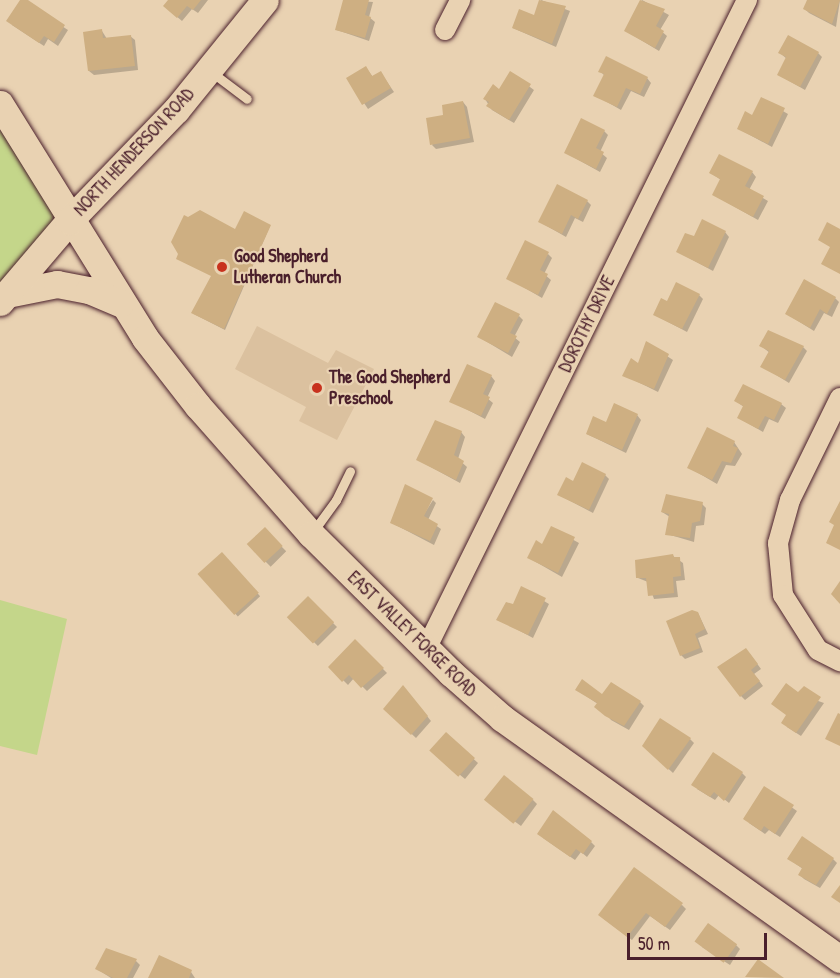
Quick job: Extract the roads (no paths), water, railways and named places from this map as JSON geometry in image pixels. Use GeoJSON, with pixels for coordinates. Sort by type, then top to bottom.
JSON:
{"type":"FeatureCollection","features":[{"type":"Feature","properties":{"kind":"main road","name":"NORTH HENDERSON ROAD"},"geometry":{"type":"LineString","coordinates":[[3,298],[69,221],[210,71],[265,0]]}},
{"type":"Feature","properties":{"kind":"main road","name":"EAST VALLEY FORGE ROAD"},"geometry":{"type":"LineString","coordinates":[[0,104],[120,303],[191,398],[311,534],[426,649],[502,718],[840,959]]}},
{"type":"Feature","properties":{"kind":"main road"},"geometry":{"type":"LineString","coordinates":[[3,298],[57,284],[89,290],[120,303]]}},
{"type":"Feature","properties":{"kind":"street"},"geometry":{"type":"LineString","coordinates":[[445,30],[460,0]]}},
{"type":"Feature","properties":{"kind":"street","name":"DOROTHY DRIVE"},"geometry":{"type":"LineString","coordinates":[[426,649],[747,0]]}},
{"type":"Feature","properties":{"kind":"street"},"geometry":{"type":"LineString","coordinates":[[840,398],[790,500],[778,543],[783,595],[818,650],[840,661]]}},
{"type":"Feature","properties":{"kind":"lane"},"geometry":{"type":"LineString","coordinates":[[210,71],[247,99]]}},
{"type":"Feature","properties":{"kind":"lane"},"geometry":{"type":"LineString","coordinates":[[311,534],[336,500],[350,471]]}},
{"type":"Feature","properties":{"kind":"place","name":"Good Shepherd Lutheran Church"},"geometry":{"type":"Point","coordinates":[222,267]}},
{"type":"Feature","properties":{"kind":"place","name":"The Good Shepherd Preschool"},"geometry":{"type":"Point","coordinates":[317,388]}}]}
